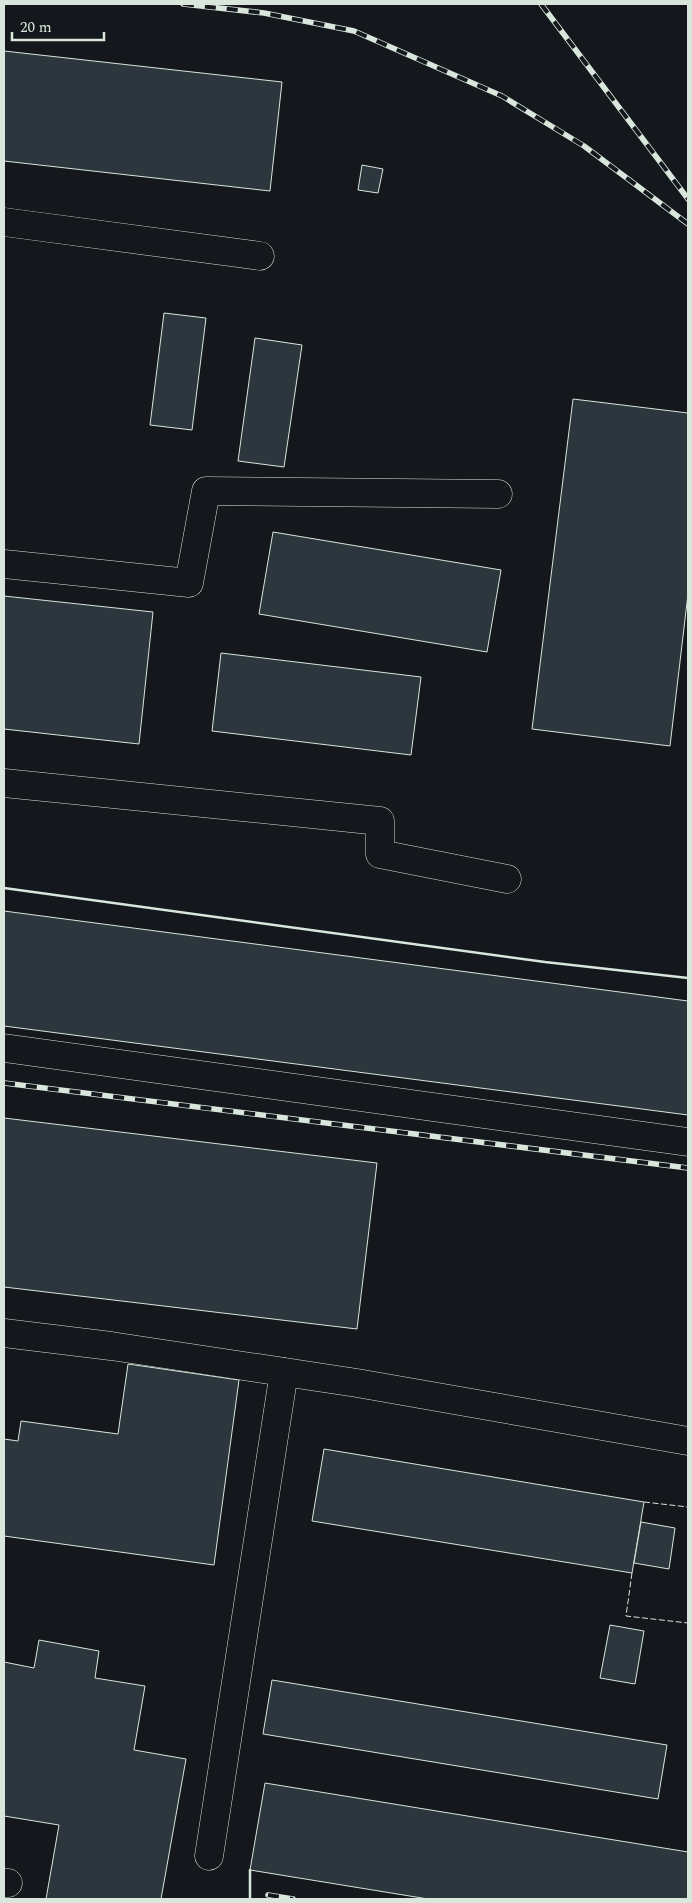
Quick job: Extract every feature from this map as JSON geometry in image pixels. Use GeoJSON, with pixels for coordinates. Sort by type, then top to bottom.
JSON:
{"type":"FeatureCollection","features":[{"type":"Feature","properties":{"kind":"lane"},"geometry":{"type":"LineString","coordinates":[[4,222],[260,256]]}},
{"type":"Feature","properties":{"kind":"lane"},"geometry":{"type":"LineString","coordinates":[[4,564],[188,583],[206,491],[498,494]]}},
{"type":"Feature","properties":{"kind":"lane"},"geometry":{"type":"LineString","coordinates":[[4,783],[380,822],[380,854],[507,879]]}},
{"type":"Feature","properties":{"kind":"lane"},"geometry":{"type":"LineString","coordinates":[[4,1048],[688,1142]]}},
{"type":"Feature","properties":{"kind":"lane"},"geometry":{"type":"LineString","coordinates":[[4,1333],[111,1346],[357,1383],[688,1441]]}},
{"type":"Feature","properties":{"kind":"lane"},"geometry":{"type":"LineString","coordinates":[[209,1856],[284,1372]]}},
{"type":"Feature","properties":{"kind":"building"},"geometry":{"type":"Polygon","coordinates":[[[4,51],[282,82],[270,191],[4,161],[4,51]]]}},
{"type":"Feature","properties":{"kind":"building"},"geometry":{"type":"Polygon","coordinates":[[[362,165],[383,169],[378,193],[358,190],[362,165]]]}},
{"type":"Feature","properties":{"kind":"building"},"geometry":{"type":"Polygon","coordinates":[[[164,313],[206,318],[192,430],[150,425],[164,313]]]}},
{"type":"Feature","properties":{"kind":"building"},"geometry":{"type":"Polygon","coordinates":[[[255,338],[302,345],[284,467],[238,461],[255,338]]]}},
{"type":"Feature","properties":{"kind":"building"},"geometry":{"type":"Polygon","coordinates":[[[573,399],[688,413],[688,594],[670,746],[532,729],[573,399]]]}},
{"type":"Feature","properties":{"kind":"building"},"geometry":{"type":"Polygon","coordinates":[[[273,532],[501,570],[487,652],[259,614],[273,532]]]}},
{"type":"Feature","properties":{"kind":"building"},"geometry":{"type":"Polygon","coordinates":[[[4,596],[153,612],[139,744],[4,729],[4,596]]]}},
{"type":"Feature","properties":{"kind":"building"},"geometry":{"type":"Polygon","coordinates":[[[221,653],[421,677],[411,755],[212,731],[221,653]]]}},
{"type":"Feature","properties":{"kind":"building"},"geometry":{"type":"Polygon","coordinates":[[[4,911],[688,1001],[688,1115],[4,1026],[4,911]]]}},
{"type":"Feature","properties":{"kind":"building"},"geometry":{"type":"Polygon","coordinates":[[[4,1118],[377,1163],[357,1329],[4,1287],[4,1118]]]}},
{"type":"Feature","properties":{"kind":"building"},"geometry":{"type":"Polygon","coordinates":[[[128,1364],[239,1380],[214,1565],[4,1536],[4,1439],[18,1441],[21,1421],[118,1434],[128,1364]]]}},
{"type":"Feature","properties":{"kind":"building"},"geometry":{"type":"Polygon","coordinates":[[[324,1449],[644,1502],[632,1573],[312,1521],[324,1449]]]}},
{"type":"Feature","properties":{"kind":"building"},"geometry":{"type":"Polygon","coordinates":[[[641,1522],[675,1528],[669,1569],[634,1563],[641,1522]]]}},
{"type":"Feature","properties":{"kind":"building"},"geometry":{"type":"Polygon","coordinates":[[[610,1625],[644,1631],[635,1684],[600,1678],[610,1625]]]}},
{"type":"Feature","properties":{"kind":"building"},"geometry":{"type":"Polygon","coordinates":[[[39,1640],[99,1651],[95,1678],[145,1686],[134,1750],[186,1759],[161,1899],[46,1899],[59,1825],[4,1816],[4,1662],[34,1668],[39,1640]]]}},
{"type":"Feature","properties":{"kind":"building"},"geometry":{"type":"Polygon","coordinates":[[[272,1680],[667,1745],[658,1799],[263,1734],[272,1680]]]}},
{"type":"Feature","properties":{"kind":"building"},"geometry":{"type":"Polygon","coordinates":[[[265,1783],[688,1852],[688,1899],[428,1899],[250,1870],[265,1783]]]}},
{"type":"Feature","properties":{"kind":"railway"},"geometry":{"type":"LineString","coordinates":[[183,4],[264,13],[354,31],[502,96],[584,146],[688,224]]}},
{"type":"Feature","properties":{"kind":"railway"},"geometry":{"type":"LineString","coordinates":[[541,4],[688,199]]}},
{"type":"Feature","properties":{"kind":"railway"},"geometry":{"type":"LineString","coordinates":[[4,1083],[688,1168]]}},
{"type":"Feature","properties":{"kind":"railway"},"geometry":{"type":"LineString","coordinates":[[268,1895],[293,1899]]}},
{"type":"Feature","properties":{"kind":"fence"},"geometry":{"type":"LineString","coordinates":[[644,1502],[688,1507]]}},
{"type":"Feature","properties":{"kind":"fence"},"geometry":{"type":"LineString","coordinates":[[632,1573],[626,1616],[688,1623]]}},
{"type":"Feature","properties":{"kind":"wall"},"geometry":{"type":"LineString","coordinates":[[4,888],[545,962],[688,978]]}},
{"type":"Feature","properties":{"kind":"wall"},"geometry":{"type":"LineString","coordinates":[[250,1870],[250,1899]]}}]}
